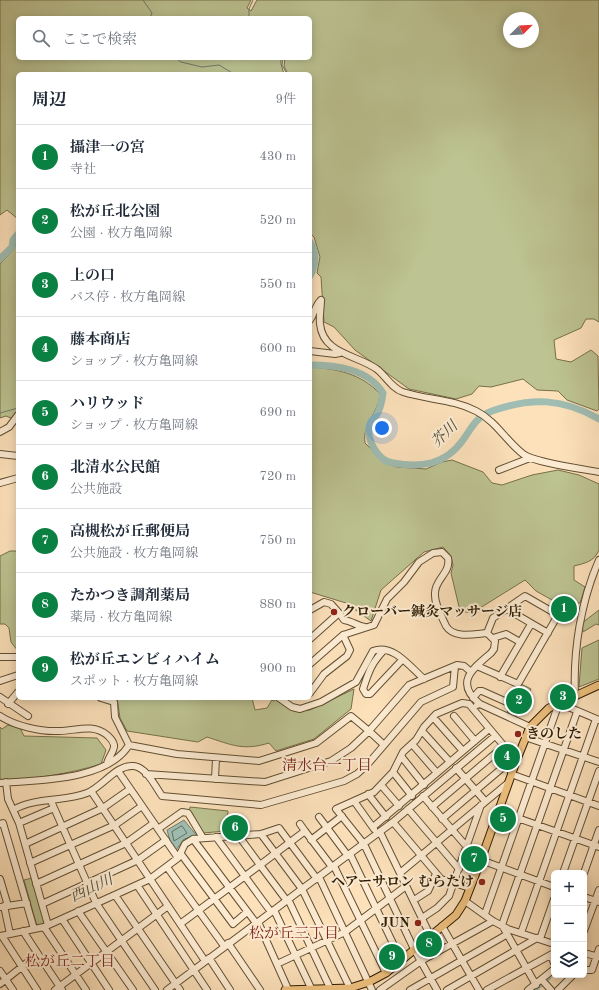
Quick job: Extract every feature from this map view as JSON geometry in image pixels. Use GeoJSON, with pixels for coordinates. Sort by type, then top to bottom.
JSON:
{"type":"FeatureCollection","features":[{"type":"Feature","properties":{"kind":"main road"},"geometry":{"type":"LineString","coordinates":[[287,989],[350,988],[369,982],[386,973],[456,915],[465,901],[498,812],[515,758],[530,727],[549,708],[599,685]]}},
{"type":"Feature","properties":{"kind":"street"},"geometry":{"type":"LineString","coordinates":[[312,317],[315,313],[317,304],[321,300],[319,324],[328,343],[341,353],[369,364],[402,392],[451,402],[478,412],[490,420],[512,444],[530,458],[578,469],[599,472]]}},
{"type":"Feature","properties":{"kind":"street"},"geometry":{"type":"LineString","coordinates":[[312,351],[335,354],[341,353]]}},
{"type":"Feature","properties":{"kind":"street"},"geometry":{"type":"LineString","coordinates":[[0,432],[9,427],[16,418]]}},
{"type":"Feature","properties":{"kind":"street"},"geometry":{"type":"LineString","coordinates":[[0,454],[16,456]]}},
{"type":"Feature","properties":{"kind":"street"},"geometry":{"type":"LineString","coordinates":[[499,470],[530,458]]}},
{"type":"Feature","properties":{"kind":"street"},"geometry":{"type":"LineString","coordinates":[[0,483],[16,479]]}},
{"type":"Feature","properties":{"kind":"street"},"geometry":{"type":"LineString","coordinates":[[312,662],[343,635],[374,625],[387,599],[404,582],[419,562],[433,554],[442,552],[448,558],[448,568],[438,582],[435,595],[448,630],[458,635],[487,633],[495,641],[494,649],[470,672],[467,688],[473,698],[480,704],[530,727]]}},
{"type":"Feature","properties":{"kind":"street"},"geometry":{"type":"LineString","coordinates":[[575,695],[579,628],[593,574],[599,560]]}},
{"type":"Feature","properties":{"kind":"street"},"geometry":{"type":"LineString","coordinates":[[477,666],[518,684],[558,615],[525,596],[505,608],[493,618],[487,633]]}},
{"type":"Feature","properties":{"kind":"street"},"geometry":{"type":"LineString","coordinates":[[312,609],[324,602],[332,604],[344,620],[353,622],[358,626],[365,628]]}},
{"type":"Feature","properties":{"kind":"street"},"geometry":{"type":"LineString","coordinates":[[505,608],[548,633]]}},
{"type":"Feature","properties":{"kind":"street"},"geometry":{"type":"LineString","coordinates":[[312,638],[339,613]]}},
{"type":"Feature","properties":{"kind":"street"},"geometry":{"type":"LineString","coordinates":[[500,677],[531,624]]}},
{"type":"Feature","properties":{"kind":"street"},"geometry":{"type":"LineString","coordinates":[[493,638],[503,634],[520,642]]}},
{"type":"Feature","properties":{"kind":"street"},"geometry":{"type":"LineString","coordinates":[[312,690],[324,674],[347,656],[350,650],[343,635]]}},
{"type":"Feature","properties":{"kind":"street"},"geometry":{"type":"LineString","coordinates":[[282,700],[292,707],[300,709],[320,702],[353,686],[360,678],[373,651],[378,649],[393,652],[424,679]]}},
{"type":"Feature","properties":{"kind":"street"},"geometry":{"type":"LineString","coordinates":[[384,650],[371,664],[363,688],[366,694],[370,694],[402,660]]}},
{"type":"Feature","properties":{"kind":"street"},"geometry":{"type":"LineString","coordinates":[[0,657],[16,657]]}},
{"type":"Feature","properties":{"kind":"street"},"geometry":{"type":"LineString","coordinates":[[146,774],[261,783],[321,766],[342,755],[369,731],[405,689],[455,666],[464,666],[470,672]]}},
{"type":"Feature","properties":{"kind":"street"},"geometry":{"type":"LineString","coordinates":[[13,810],[28,803],[51,801],[91,791],[118,770],[129,766],[142,769],[162,796],[261,805],[344,781],[367,765],[383,744],[421,702],[453,687],[455,666]]}},
{"type":"Feature","properties":{"kind":"street"},"geometry":{"type":"LineString","coordinates":[[0,681],[16,676]]}},
{"type":"Feature","properties":{"kind":"street"},"geometry":{"type":"LineString","coordinates":[[473,698],[479,691],[482,691],[509,703]]}},
{"type":"Feature","properties":{"kind":"street"},"geometry":{"type":"LineString","coordinates":[[8,704],[16,694]]}},
{"type":"Feature","properties":{"kind":"street"},"geometry":{"type":"LineString","coordinates":[[0,698],[28,716]]}},
{"type":"Feature","properties":{"kind":"street"},"geometry":{"type":"LineString","coordinates":[[108,700],[114,702],[115,717],[129,745]]}},
{"type":"Feature","properties":{"kind":"street"},"geometry":{"type":"LineString","coordinates":[[437,990],[414,949],[364,844],[336,809],[374,792],[393,772],[401,756],[433,717],[462,703],[468,704],[515,758],[475,789],[442,819]]}},
{"type":"Feature","properties":{"kind":"street"},"geometry":{"type":"LineString","coordinates":[[484,914],[502,868],[559,703],[598,720],[569,795],[521,933]]}},
{"type":"Feature","properties":{"kind":"street"},"geometry":{"type":"LineString","coordinates":[[471,707],[480,704]]}},
{"type":"Feature","properties":{"kind":"street"},"geometry":{"type":"LineString","coordinates":[[536,985],[506,935],[502,925],[577,712]]}},
{"type":"Feature","properties":{"kind":"street"},"geometry":{"type":"LineString","coordinates":[[0,716],[6,720],[42,729],[60,731],[75,729],[99,729],[112,740],[114,744],[114,749],[108,758],[107,764]]}},
{"type":"Feature","properties":{"kind":"street"},"geometry":{"type":"LineString","coordinates":[[129,745],[177,754],[259,761],[309,746],[325,737],[351,716],[383,744]]}},
{"type":"Feature","properties":{"kind":"street"},"geometry":{"type":"LineString","coordinates":[[454,716],[475,741]]}},
{"type":"Feature","properties":{"kind":"street"},"geometry":{"type":"LineString","coordinates":[[433,717],[463,751]]}},
{"type":"Feature","properties":{"kind":"street"},"geometry":{"type":"LineString","coordinates":[[373,827],[412,796],[489,729]]}},
{"type":"Feature","properties":{"kind":"street"},"geometry":{"type":"LineString","coordinates":[[422,731],[450,762]]}},
{"type":"Feature","properties":{"kind":"street"},"geometry":{"type":"LineString","coordinates":[[167,990],[393,822],[495,736]]}},
{"type":"Feature","properties":{"kind":"street"},"geometry":{"type":"LineString","coordinates":[[525,737],[599,762]]}},
{"type":"Feature","properties":{"kind":"street"},"geometry":{"type":"LineString","coordinates":[[412,744],[437,773]]}},
{"type":"Feature","properties":{"kind":"street"},"geometry":{"type":"LineString","coordinates":[[86,990],[46,926],[42,904],[19,824],[3,783],[42,782],[84,772],[107,764],[124,753],[129,745]]}},
{"type":"Feature","properties":{"kind":"street"},"geometry":{"type":"LineString","coordinates":[[432,807],[504,746]]}},
{"type":"Feature","properties":{"kind":"street"},"geometry":{"type":"LineString","coordinates":[[401,756],[424,785]]}},
{"type":"Feature","properties":{"kind":"street"},"geometry":{"type":"LineString","coordinates":[[215,779],[216,758]]}},
{"type":"Feature","properties":{"kind":"street"},"geometry":{"type":"LineString","coordinates":[[456,768],[475,789],[484,802]]}},
{"type":"Feature","properties":{"kind":"street"},"geometry":{"type":"LineString","coordinates":[[118,770],[166,840],[233,924],[248,912]]}},
{"type":"Feature","properties":{"kind":"street"},"geometry":{"type":"LineString","coordinates":[[564,870],[599,771]]}},
{"type":"Feature","properties":{"kind":"street"},"geometry":{"type":"LineString","coordinates":[[393,772],[412,796]]}},
{"type":"Feature","properties":{"kind":"street"},"geometry":{"type":"LineString","coordinates":[[511,774],[599,806]]}},
{"type":"Feature","properties":{"kind":"street"},"geometry":{"type":"LineString","coordinates":[[400,873],[508,783]]}},
{"type":"Feature","properties":{"kind":"street"},"geometry":{"type":"LineString","coordinates":[[381,785],[399,806]]}},
{"type":"Feature","properties":{"kind":"street"},"geometry":{"type":"LineString","coordinates":[[25,844],[103,808],[130,789]]}},
{"type":"Feature","properties":{"kind":"street"},"geometry":{"type":"LineString","coordinates":[[91,791],[180,924],[230,990]]}},
{"type":"Feature","properties":{"kind":"street"},"geometry":{"type":"LineString","coordinates":[[368,794],[386,817]]}},
{"type":"Feature","properties":{"kind":"street"},"geometry":{"type":"LineString","coordinates":[[423,796],[467,847],[502,868],[551,886]]}},
{"type":"Feature","properties":{"kind":"street"},"geometry":{"type":"LineString","coordinates":[[51,801],[96,903],[155,990]]}},
{"type":"Feature","properties":{"kind":"street"},"geometry":{"type":"LineString","coordinates":[[354,801],[373,827],[379,832],[430,935]]}},
{"type":"Feature","properties":{"kind":"street"},"geometry":{"type":"LineString","coordinates":[[422,918],[445,900],[454,884],[484,802]]}},
{"type":"Feature","properties":{"kind":"street"},"geometry":{"type":"LineString","coordinates":[[30,864],[115,826],[142,806]]}},
{"type":"Feature","properties":{"kind":"street"},"geometry":{"type":"LineString","coordinates":[[19,824],[54,808]]}},
{"type":"Feature","properties":{"kind":"street"},"geometry":{"type":"LineString","coordinates":[[408,809],[459,869]]}},
{"type":"Feature","properties":{"kind":"street"},"geometry":{"type":"LineString","coordinates":[[158,829],[182,812],[188,813],[203,838]]}},
{"type":"Feature","properties":{"kind":"street"},"geometry":{"type":"LineString","coordinates":[[498,812],[596,846]]}},
{"type":"Feature","properties":{"kind":"street"},"geometry":{"type":"LineString","coordinates":[[311,840],[342,816]]}},
{"type":"Feature","properties":{"kind":"street"},"geometry":{"type":"LineString","coordinates":[[319,817],[326,828],[349,855],[401,960]]}},
{"type":"Feature","properties":{"kind":"street"},"geometry":{"type":"LineString","coordinates":[[393,822],[441,879],[470,888]]}},
{"type":"Feature","properties":{"kind":"street"},"geometry":{"type":"LineString","coordinates":[[0,824],[3,823],[34,929]]}},
{"type":"Feature","properties":{"kind":"street"},"geometry":{"type":"LineString","coordinates":[[36,884],[126,842],[154,823]]}},
{"type":"Feature","properties":{"kind":"street"},"geometry":{"type":"LineString","coordinates":[[300,824],[333,867],[361,920],[386,973]]}},
{"type":"Feature","properties":{"kind":"street"},"geometry":{"type":"LineString","coordinates":[[37,990],[1,936],[46,926],[150,879],[180,856],[185,844],[193,839],[261,834],[279,828],[318,878],[372,990]]}},
{"type":"Feature","properties":{"kind":"street"},"geometry":{"type":"LineString","coordinates":[[585,870],[596,846],[599,830]]}},
{"type":"Feature","properties":{"kind":"street"},"geometry":{"type":"LineString","coordinates":[[180,924],[305,831]]}},
{"type":"Feature","properties":{"kind":"street"},"geometry":{"type":"LineString","coordinates":[[261,834],[302,889],[350,988]]}},
{"type":"Feature","properties":{"kind":"street"},"geometry":{"type":"LineString","coordinates":[[238,835],[288,900],[331,989]]}},
{"type":"Feature","properties":{"kind":"street"},"geometry":{"type":"LineString","coordinates":[[216,837],[244,876],[273,911],[311,988]]}},
{"type":"Feature","properties":{"kind":"street"},"geometry":{"type":"LineString","coordinates":[[193,839],[257,923],[277,964],[287,989]]}},
{"type":"Feature","properties":{"kind":"street"},"geometry":{"type":"LineString","coordinates":[[42,904],[138,860],[166,840]]}},
{"type":"Feature","properties":{"kind":"street"},"geometry":{"type":"LineString","coordinates":[[167,867],[198,910],[260,990]]}},
{"type":"Feature","properties":{"kind":"street"},"geometry":{"type":"LineString","coordinates":[[414,900],[428,891],[436,874]]}},
{"type":"Feature","properties":{"kind":"street"},"geometry":{"type":"LineString","coordinates":[[0,879],[10,934]]}},
{"type":"Feature","properties":{"kind":"street"},"geometry":{"type":"LineString","coordinates":[[137,885],[207,990]]}},
{"type":"Feature","properties":{"kind":"street"},"geometry":{"type":"LineString","coordinates":[[277,964],[345,932],[406,886]]}},
{"type":"Feature","properties":{"kind":"street"},"geometry":{"type":"LineString","coordinates":[[587,924],[597,902],[599,890]]}},
{"type":"Feature","properties":{"kind":"street"},"geometry":{"type":"LineString","coordinates":[[115,895],[180,990]]}},
{"type":"Feature","properties":{"kind":"street"},"geometry":{"type":"LineString","coordinates":[[587,898],[597,902]]}},
{"type":"Feature","properties":{"kind":"street"},"geometry":{"type":"LineString","coordinates":[[465,901],[493,921],[521,933],[551,943]]}},
{"type":"Feature","properties":{"kind":"street"},"geometry":{"type":"LineString","coordinates":[[4,906],[27,903]]}},
{"type":"Feature","properties":{"kind":"street"},"geometry":{"type":"LineString","coordinates":[[23,932],[59,989],[91,962],[168,906]]}},
{"type":"Feature","properties":{"kind":"street"},"geometry":{"type":"LineString","coordinates":[[447,990],[516,952],[538,938],[551,906]]}},
{"type":"Feature","properties":{"kind":"street"},"geometry":{"type":"LineString","coordinates":[[78,911],[133,990]]}},
{"type":"Feature","properties":{"kind":"street"},"geometry":{"type":"LineString","coordinates":[[62,919],[109,990]]}},
{"type":"Feature","properties":{"kind":"street"},"geometry":{"type":"LineString","coordinates":[[380,990],[421,961],[452,942],[493,921]]}},
{"type":"Feature","properties":{"kind":"street"},"geometry":{"type":"LineString","coordinates":[[442,926],[479,990]]}},
{"type":"Feature","properties":{"kind":"street"},"geometry":{"type":"LineString","coordinates":[[410,990],[430,977],[506,935]]}},
{"type":"Feature","properties":{"kind":"street"},"geometry":{"type":"LineString","coordinates":[[587,970],[592,970],[598,957],[599,948]]}},
{"type":"Feature","properties":{"kind":"street"},"geometry":{"type":"LineString","coordinates":[[0,984],[38,954]]}},
{"type":"Feature","properties":{"kind":"street"},"geometry":{"type":"LineString","coordinates":[[587,954],[598,957]]}},
{"type":"Feature","properties":{"kind":"street"},"geometry":{"type":"LineString","coordinates":[[487,990],[551,955]]}},
{"type":"Feature","properties":{"kind":"street"},"geometry":{"type":"LineString","coordinates":[[0,971],[13,990]]}},
{"type":"Feature","properties":{"kind":"street"},"geometry":{"type":"LineString","coordinates":[[528,990],[551,972]]}},
{"type":"Feature","properties":{"kind":"street"},"geometry":{"type":"LineString","coordinates":[[558,990],[570,978]]}},
{"type":"Feature","properties":{"kind":"street"},"geometry":{"type":"LineString","coordinates":[[542,980],[551,990]]}},
{"type":"Feature","properties":{"kind":"green space"},"geometry":{"type":"Polygon","coordinates":[[[0,0],[251,0],[247,8],[251,11],[257,0],[599,0],[599,322],[594,319],[586,319],[581,328],[554,340],[556,359],[571,362],[591,350],[598,356],[599,409],[597,411],[567,400],[558,391],[537,390],[523,379],[491,387],[479,386],[472,394],[456,399],[409,389],[355,350],[334,327],[324,322],[321,277],[317,273],[320,257],[312,235],[312,72],[287,72],[284,66],[285,60],[312,60],[312,16],[16,16],[16,60],[281,60],[283,72],[16,72],[16,217],[7,210],[0,215],[0,0]]]}},
{"type":"Feature","properties":{"kind":"green space"},"geometry":{"type":"Polygon","coordinates":[[[16,243],[16,420],[6,416],[0,418],[0,264],[14,249],[16,243]]]}},
{"type":"Feature","properties":{"kind":"green space"},"geometry":{"type":"Polygon","coordinates":[[[312,367],[348,373],[365,381],[380,394],[377,407],[366,430],[365,443],[385,463],[397,467],[426,469],[442,462],[452,460],[483,472],[492,483],[502,485],[532,475],[558,470],[579,475],[599,484],[599,550],[592,560],[574,566],[574,580],[585,587],[580,603],[559,604],[536,591],[525,580],[472,613],[460,611],[451,573],[453,565],[451,556],[443,547],[424,552],[381,590],[371,621],[346,603],[312,593],[312,367]]]}},
{"type":"Feature","properties":{"kind":"green space"},"geometry":{"type":"Polygon","coordinates":[[[10,551],[16,551],[16,648],[11,642],[9,628],[5,624],[0,624],[0,556],[10,551]]]}},
{"type":"Feature","properties":{"kind":"green space"},"geometry":{"type":"Polygon","coordinates":[[[599,610],[599,625],[596,624],[583,632],[582,623],[599,610]]]}},
{"type":"Feature","properties":{"kind":"green space"},"geometry":{"type":"Polygon","coordinates":[[[599,640],[599,679],[579,687],[582,648],[599,640]]]}},
{"type":"Feature","properties":{"kind":"green space"},"geometry":{"type":"Polygon","coordinates":[[[521,684],[531,689],[516,717],[507,712],[521,684]]]}},
{"type":"Feature","properties":{"kind":"green space"},"geometry":{"type":"Polygon","coordinates":[[[354,689],[351,709],[314,739],[276,751],[269,743],[245,747],[231,745],[207,737],[198,742],[127,731],[120,718],[117,700],[252,700],[255,710],[267,708],[272,700],[278,700],[292,708],[310,710],[354,689]]]}},
{"type":"Feature","properties":{"kind":"green space"},"geometry":{"type":"Polygon","coordinates":[[[8,725],[20,728],[24,736],[97,738],[106,750],[101,764],[51,776],[0,781],[0,727],[2,729],[8,725]]]}},
{"type":"Feature","properties":{"kind":"green space"},"geometry":{"type":"Polygon","coordinates":[[[190,807],[228,811],[226,831],[203,833],[189,812],[190,807]]]}},
{"type":"Feature","properties":{"kind":"green space"},"geometry":{"type":"Polygon","coordinates":[[[32,878],[45,923],[37,926],[24,880],[32,878]]]}},
{"type":"Feature","properties":{"kind":"water"},"geometry":{"type":"Polygon","coordinates":[[[184,820],[197,836],[184,839],[176,850],[170,841],[167,830],[184,820]]]}},
{"type":"Feature","properties":{"kind":"waterway"},"geometry":{"type":"LineString","coordinates":[[143,0],[152,13],[151,16]]}},
{"type":"Feature","properties":{"kind":"waterway"},"geometry":{"type":"LineString","coordinates":[[249,16],[249,9],[253,0]]}},
{"type":"Feature","properties":{"kind":"waterway"},"geometry":{"type":"LineString","coordinates":[[178,60],[181,62],[202,67],[219,65],[231,72]]}},
{"type":"Feature","properties":{"kind":"waterway"},"geometry":{"type":"LineString","coordinates":[[283,60],[282,65],[286,72]]}},
{"type":"Feature","properties":{"kind":"waterway","name":"芥川"},"geometry":{"type":"LineString","coordinates":[[0,259],[12,247],[13,240],[16,236]]}},
{"type":"Feature","properties":{"kind":"waterway","name":"芥川"},"geometry":{"type":"LineString","coordinates":[[312,246],[315,255],[314,268],[312,272]]}},
{"type":"Feature","properties":{"kind":"waterway","name":"芥川"},"geometry":{"type":"LineString","coordinates":[[312,365],[331,366],[351,370],[369,378],[377,385],[383,393],[379,411],[369,424],[370,438],[378,454],[393,463],[423,465],[440,460],[456,448],[478,419],[482,416],[506,406],[520,403],[547,402],[560,404],[573,407],[599,419]]}},
{"type":"Feature","properties":{"kind":"waterway"},"geometry":{"type":"LineString","coordinates":[[0,413],[16,409]]}},
{"type":"Feature","properties":{"kind":"waterway"},"geometry":{"type":"LineString","coordinates":[[533,990],[548,977]]}},
{"type":"Feature","properties":{"kind":"place","name":"攝津一の宮"},"geometry":{"type":"Point","coordinates":[564,609]}},
{"type":"Feature","properties":{"kind":"place","name":"クローバー鍼灸マッサージ店"},"geometry":{"type":"Point","coordinates":[334,612]}},
{"type":"Feature","properties":{"kind":"place","name":"上の口"},"geometry":{"type":"Point","coordinates":[563,697]}},
{"type":"Feature","properties":{"kind":"place","name":"松が丘北公園"},"geometry":{"type":"Point","coordinates":[519,701]}},
{"type":"Feature","properties":{"kind":"place","name":"きのした"},"geometry":{"type":"Point","coordinates":[518,734]}},
{"type":"Feature","properties":{"kind":"place","name":"藤本商店"},"geometry":{"type":"Point","coordinates":[507,757]}},
{"type":"Feature","properties":{"kind":"place","name":"ハリウッド"},"geometry":{"type":"Point","coordinates":[503,819]}},
{"type":"Feature","properties":{"kind":"place","name":"北清水公民館"},"geometry":{"type":"Point","coordinates":[235,828]}},
{"type":"Feature","properties":{"kind":"place","name":"高槻松が丘郵便局"},"geometry":{"type":"Point","coordinates":[474,859]}},
{"type":"Feature","properties":{"kind":"place","name":"ヘアーサロン むらたけ"},"geometry":{"type":"Point","coordinates":[482,882]}},
{"type":"Feature","properties":{"kind":"place","name":"JUN"},"geometry":{"type":"Point","coordinates":[418,923]}},
{"type":"Feature","properties":{"kind":"place","name":"たかつき調剤薬局"},"geometry":{"type":"Point","coordinates":[429,944]}},
{"type":"Feature","properties":{"kind":"place","name":"松が丘エンビィハイム"},"geometry":{"type":"Point","coordinates":[392,957]}},
{"type":"Feature","properties":{"kind":"district","name":"清水台一丁目"},"geometry":{"type":"Point","coordinates":[327,766]}},
{"type":"Feature","properties":{"kind":"district","name":"松が丘三丁目"},"geometry":{"type":"Point","coordinates":[294,934]}},
{"type":"Feature","properties":{"kind":"district","name":"松が丘二丁目"},"geometry":{"type":"Point","coordinates":[70,962]}},
{"type":"Feature","properties":{"kind":"water label","name":"西山川"},"geometry":{"type":"Point","coordinates":[92,889]}}]}
